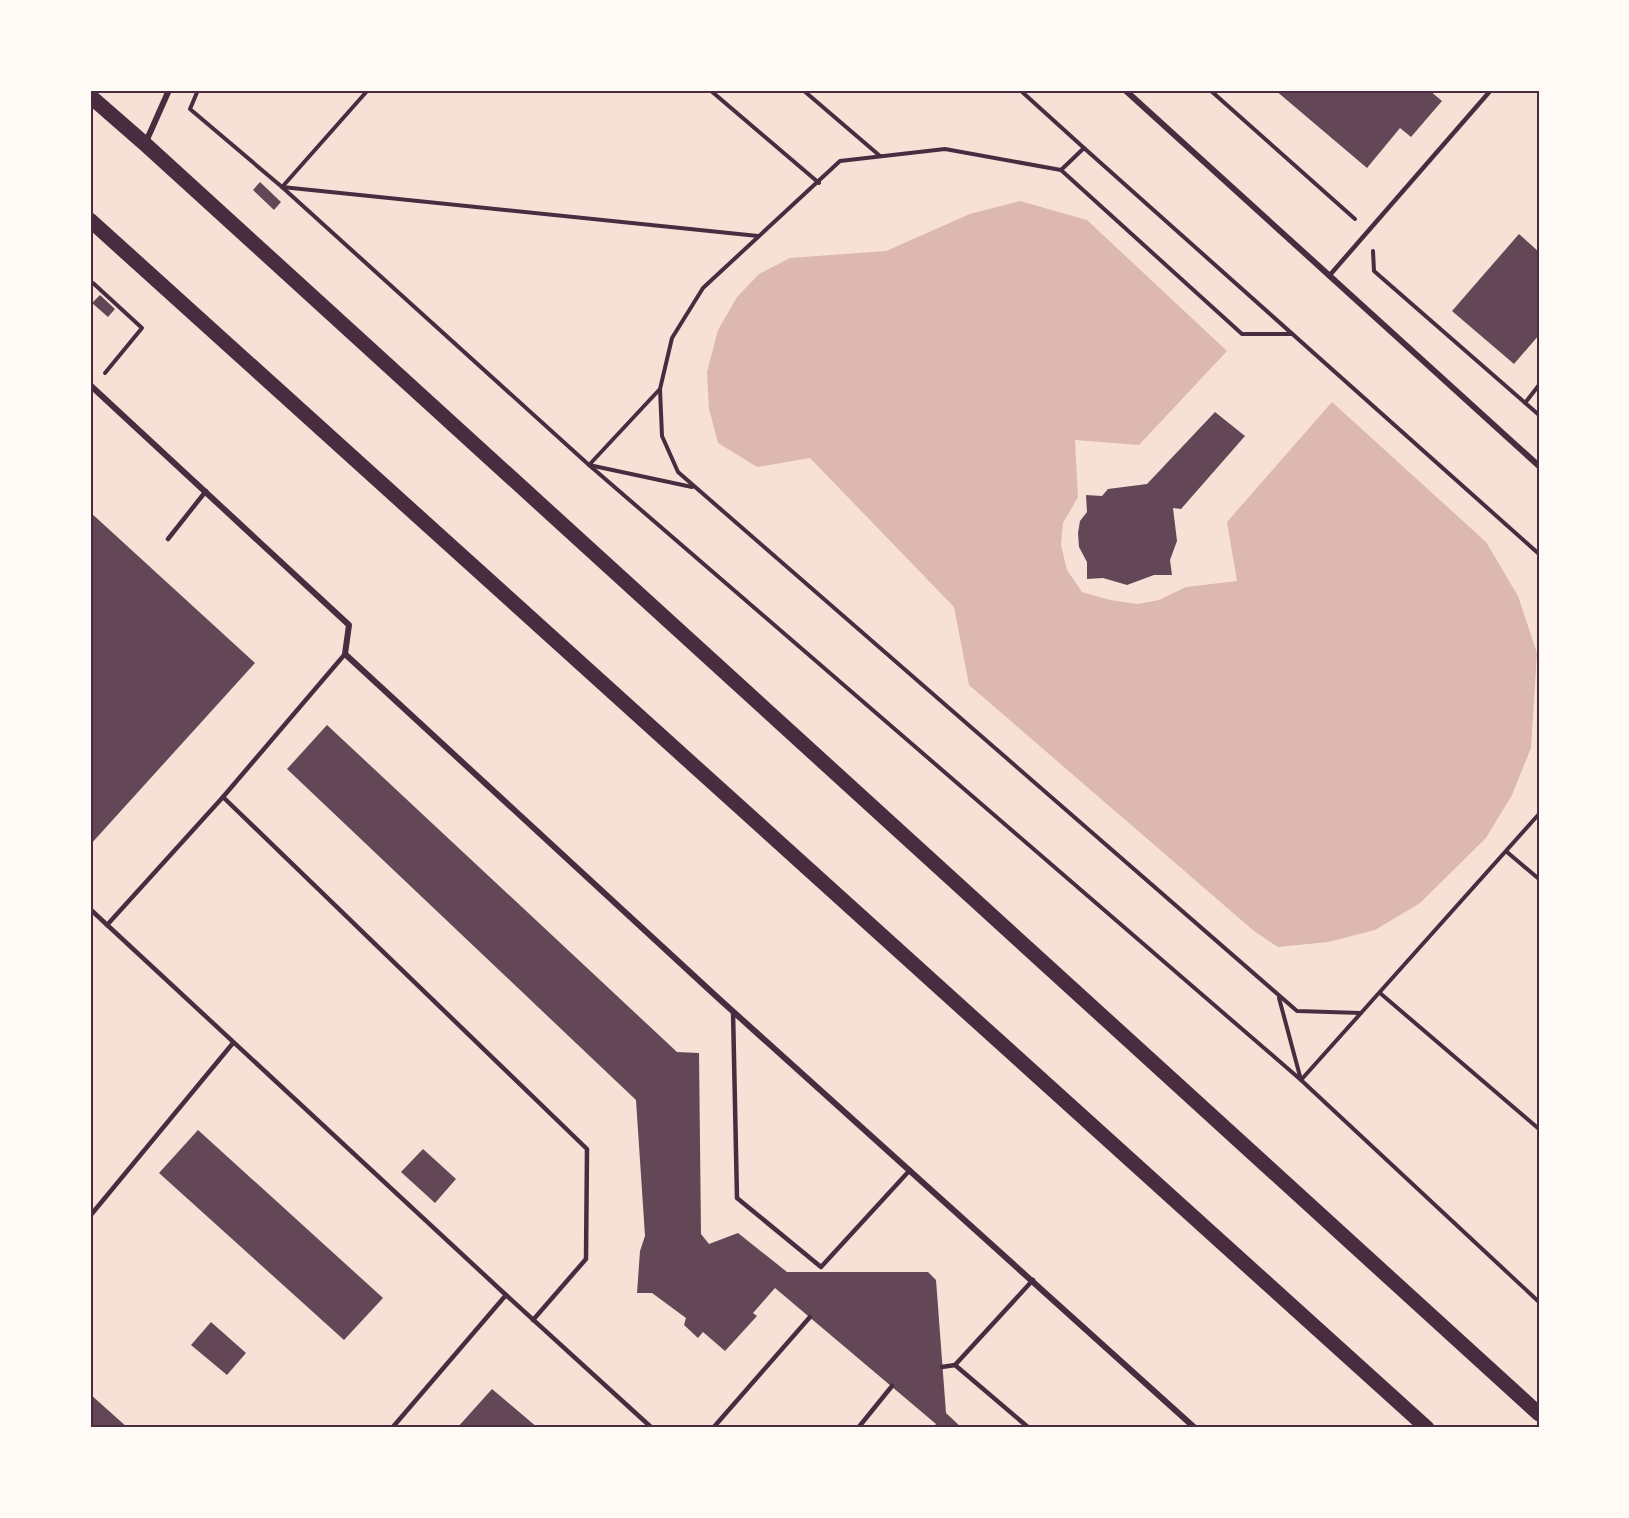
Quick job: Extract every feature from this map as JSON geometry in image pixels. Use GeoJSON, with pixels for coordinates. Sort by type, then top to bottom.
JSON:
{"type":"FeatureCollection","features":[{"type":"Feature","properties":{"kind":"main road"},"geometry":{"type":"LineString","coordinates":[[90,96],[146,144],[1539,1414]]}},
{"type":"Feature","properties":{"kind":"main road"},"geometry":{"type":"LineString","coordinates":[[90,220],[1427,1428]]}},
{"type":"Feature","properties":{"kind":"street"},"geometry":{"type":"LineString","coordinates":[[146,144],[169,90]]}},
{"type":"Feature","properties":{"kind":"street"},"geometry":{"type":"LineString","coordinates":[[1125,90],[1539,466]]}},
{"type":"Feature","properties":{"kind":"street"},"geometry":{"type":"LineString","coordinates":[[90,385],[349,626],[345,654],[733,1011],[1195,1428]]}},
{"type":"Feature","properties":{"kind":"lane"},"geometry":{"type":"LineString","coordinates":[[1329,276],[1491,90]]}},
{"type":"Feature","properties":{"kind":"lane"},"geometry":{"type":"LineString","coordinates":[[168,539],[206,491]]}},
{"type":"Feature","properties":{"kind":"lane"},"geometry":{"type":"LineString","coordinates":[[107,925],[223,797],[345,654]]}},
{"type":"Feature","properties":{"kind":"lane"},"geometry":{"type":"LineString","coordinates":[[223,797],[587,1149],[586,1259],[533,1320]]}},
{"type":"Feature","properties":{"kind":"lane"},"geometry":{"type":"LineString","coordinates":[[90,909],[651,1428]]}},
{"type":"Feature","properties":{"kind":"lane"},"geometry":{"type":"LineString","coordinates":[[733,1011],[737,1198],[821,1270],[910,1170]]}},
{"type":"Feature","properties":{"kind":"lane"},"geometry":{"type":"LineString","coordinates":[[90,1216],[233,1043]]}},
{"type":"Feature","properties":{"kind":"lane"},"geometry":{"type":"LineString","coordinates":[[942,1367],[955,1365],[1033,1280]]}},
{"type":"Feature","properties":{"kind":"lane"},"geometry":{"type":"LineString","coordinates":[[392,1428],[506,1294]]}},
{"type":"Feature","properties":{"kind":"lane"},"geometry":{"type":"LineString","coordinates":[[713,1428],[810,1317]]}},
{"type":"Feature","properties":{"kind":"lane"},"geometry":{"type":"LineString","coordinates":[[955,1365],[1029,1428]]}},
{"type":"Feature","properties":{"kind":"lane"},"geometry":{"type":"LineString","coordinates":[[858,1428],[892,1386]]}},
{"type":"Feature","properties":{"kind":"path"},"geometry":{"type":"LineString","coordinates":[[198,90],[190,109],[282,187],[589,465],[1300,1080],[1539,1302]]}},
{"type":"Feature","properties":{"kind":"path"},"geometry":{"type":"LineString","coordinates":[[282,187],[368,90]]}},
{"type":"Feature","properties":{"kind":"path"},"geometry":{"type":"LineString","coordinates":[[710,90],[819,183]]}},
{"type":"Feature","properties":{"kind":"path"},"geometry":{"type":"LineString","coordinates":[[803,90],[880,157]]}},
{"type":"Feature","properties":{"kind":"path"},"geometry":{"type":"LineString","coordinates":[[1020,90],[1539,554]]}},
{"type":"Feature","properties":{"kind":"path"},"geometry":{"type":"LineString","coordinates":[[1061,170],[1083,148]]}},
{"type":"Feature","properties":{"kind":"path"},"geometry":{"type":"LineString","coordinates":[[1292,334],[1242,334],[1061,170],[945,149],[840,161],[819,183],[702,288],[672,338],[660,389],[662,436],[678,472],[1279,997],[1297,1011],[1361,1013]]}},
{"type":"Feature","properties":{"kind":"path"},"geometry":{"type":"LineString","coordinates":[[282,187],[759,236]]}},
{"type":"Feature","properties":{"kind":"path"},"geometry":{"type":"LineString","coordinates":[[90,284],[93,283],[142,328],[110,367]]}},
{"type":"Feature","properties":{"kind":"path"},"geometry":{"type":"LineString","coordinates":[[1525,402],[1539,385]]}},
{"type":"Feature","properties":{"kind":"path"},"geometry":{"type":"LineString","coordinates":[[589,465],[660,389]]}},
{"type":"Feature","properties":{"kind":"path"},"geometry":{"type":"LineString","coordinates":[[589,465],[695,487]]}},
{"type":"Feature","properties":{"kind":"path"},"geometry":{"type":"LineString","coordinates":[[1300,1080],[1539,814]]}},
{"type":"Feature","properties":{"kind":"path"},"geometry":{"type":"LineString","coordinates":[[1507,852],[1539,879]]}},
{"type":"Feature","properties":{"kind":"path"},"geometry":{"type":"LineString","coordinates":[[1380,993],[1539,1129]]}},
{"type":"Feature","properties":{"kind":"path"},"geometry":{"type":"LineString","coordinates":[[1279,997],[1300,1080]]}},
{"type":"Feature","properties":{"kind":"shaded area"},"geometry":{"type":"Polygon","coordinates":[[[1020,201],[1087,220],[1227,351],[1139,445],[1075,440],[1078,497],[1063,523],[1061,545],[1067,570],[1082,592],[1110,600],[1138,604],[1159,600],[1186,587],[1237,581],[1227,522],[1332,402],[1486,542],[1518,596],[1537,653],[1531,748],[1512,795],[1486,838],[1420,903],[1375,930],[1328,942],[1278,947],[1254,931],[969,685],[954,607],[810,458],[757,467],[718,443],[709,409],[707,372],[718,330],[737,297],[759,274],[790,258],[886,251],[970,214],[1020,201]]]}},
{"type":"Feature","properties":{"kind":"building"},"geometry":{"type":"Polygon","coordinates":[[[1275,90],[1429,90],[1442,101],[1411,137],[1400,128],[1367,168],[1275,90]]]}},
{"type":"Feature","properties":{"kind":"building"},"geometry":{"type":"Polygon","coordinates":[[[260,182],[281,202],[274,210],[253,190],[260,182]]]}},
{"type":"Feature","properties":{"kind":"building"},"geometry":{"type":"Polygon","coordinates":[[[1519,234],[1539,252],[1539,335],[1514,364],[1452,311],[1519,234]]]}},
{"type":"Feature","properties":{"kind":"building"},"geometry":{"type":"Polygon","coordinates":[[[100,295],[115,309],[108,317],[92,303],[100,295]]]}},
{"type":"Feature","properties":{"kind":"building"},"geometry":{"type":"Polygon","coordinates":[[[1215,412],[1245,436],[1181,509],[1173,508],[1177,541],[1170,560],[1172,575],[1154,575],[1127,585],[1103,578],[1087,579],[1087,562],[1079,547],[1078,533],[1080,521],[1087,512],[1086,495],[1102,496],[1108,489],[1147,484],[1215,412]]]}},
{"type":"Feature","properties":{"kind":"building"},"geometry":{"type":"Polygon","coordinates":[[[90,512],[255,663],[90,845],[90,512]]]}},
{"type":"Feature","properties":{"kind":"building"},"geometry":{"type":"Polygon","coordinates":[[[327,725],[677,1052],[699,1053],[701,1234],[709,1244],[738,1233],[787,1272],[928,1272],[936,1280],[946,1413],[962,1428],[933,1428],[936,1424],[775,1288],[753,1313],[757,1316],[725,1351],[703,1332],[698,1338],[684,1325],[686,1318],[652,1293],[637,1293],[640,1251],[645,1236],[636,1100],[287,769],[327,725]]]}},
{"type":"Feature","properties":{"kind":"building"},"geometry":{"type":"Polygon","coordinates":[[[198,1130],[383,1298],[344,1340],[159,1173],[198,1130]]]}},
{"type":"Feature","properties":{"kind":"building"},"geometry":{"type":"Polygon","coordinates":[[[423,1149],[456,1179],[435,1203],[401,1172],[423,1149]]]}},
{"type":"Feature","properties":{"kind":"building"},"geometry":{"type":"Polygon","coordinates":[[[211,1322],[246,1353],[227,1375],[191,1345],[211,1322]]]}},
{"type":"Feature","properties":{"kind":"building"},"geometry":{"type":"Polygon","coordinates":[[[492,1389],[538,1428],[457,1428],[492,1389]]]}},
{"type":"Feature","properties":{"kind":"building"},"geometry":{"type":"Polygon","coordinates":[[[90,1394],[128,1428],[90,1428],[90,1394]]]}}]}
